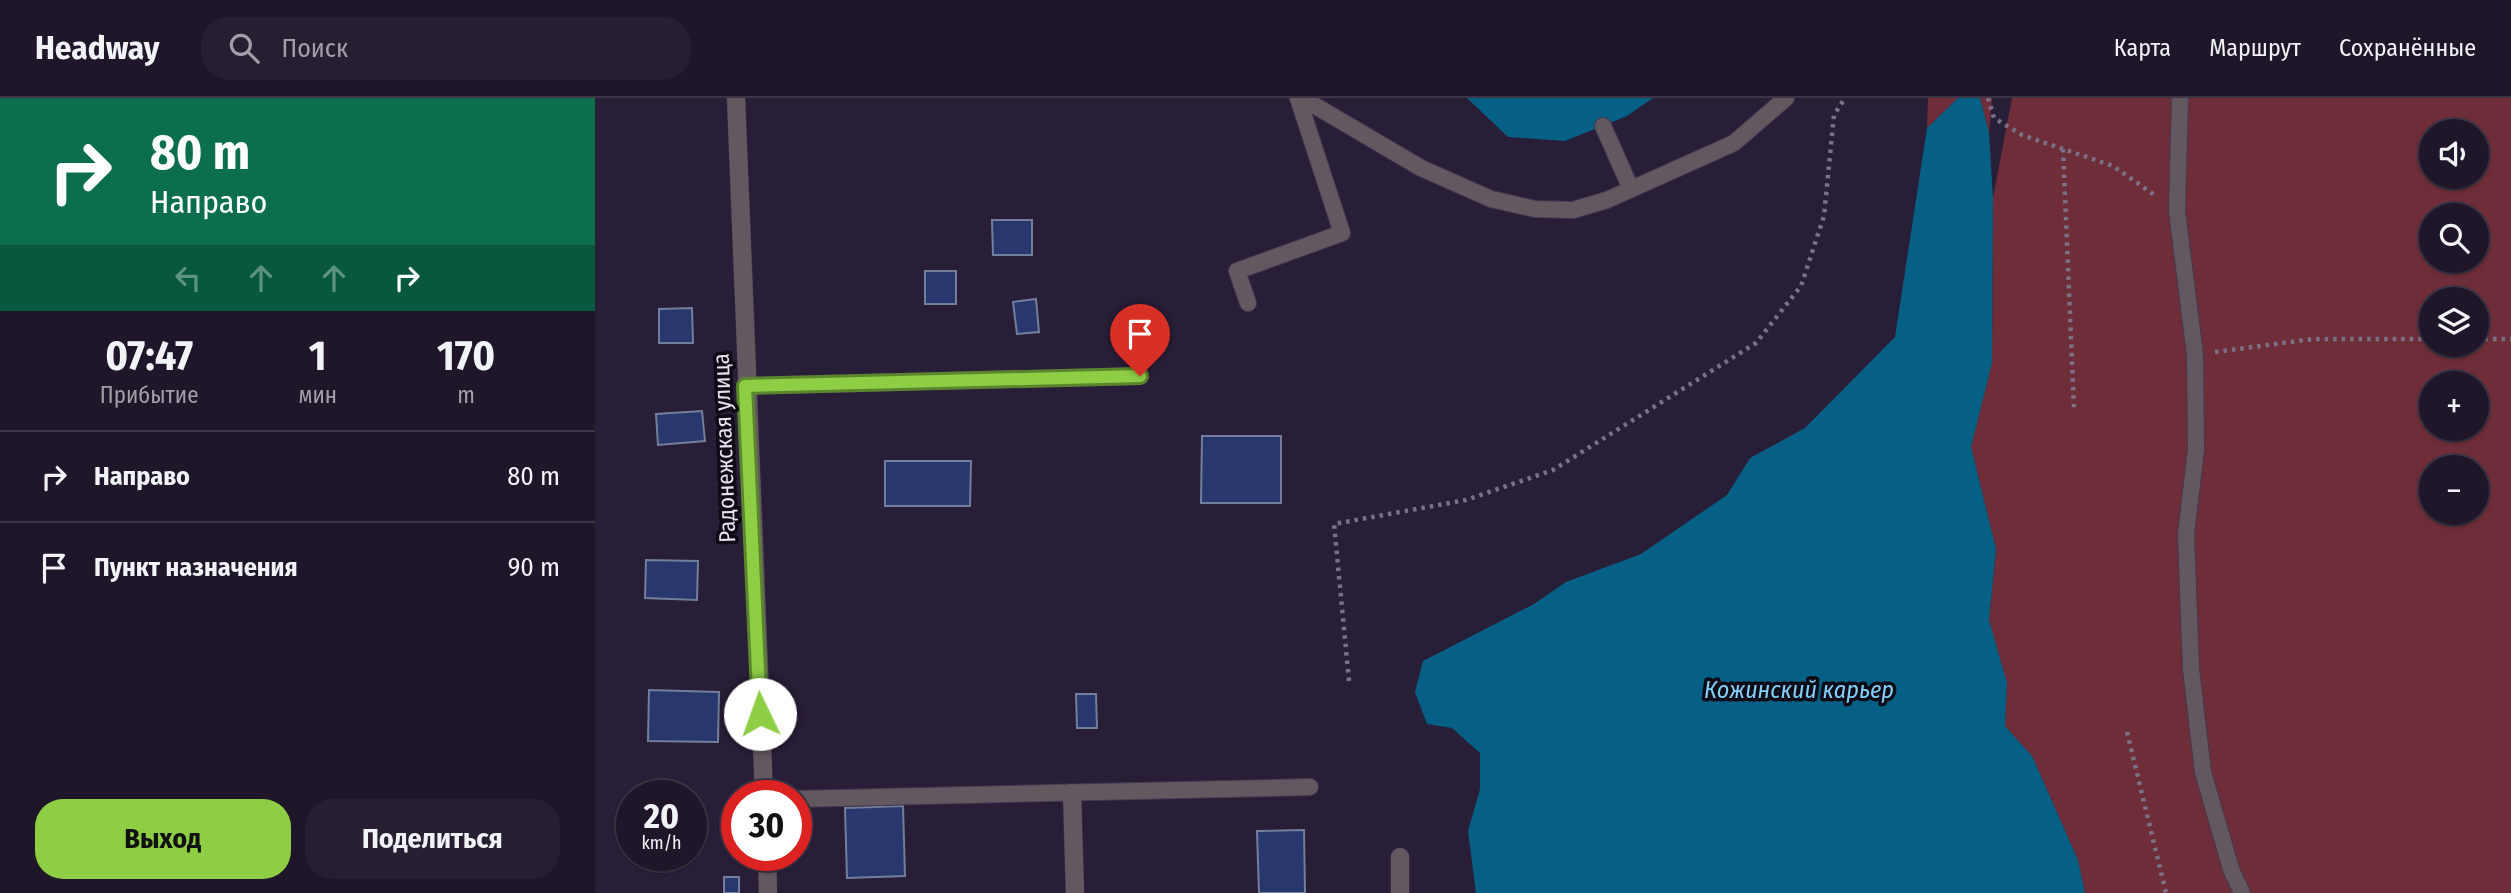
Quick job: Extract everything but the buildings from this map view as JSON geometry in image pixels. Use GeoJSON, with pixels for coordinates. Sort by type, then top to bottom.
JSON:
{"type":"FeatureCollection","features":[{"type":"Feature","properties":{"kind":"street","name":"Радонежская улица"},"geometry":{"type":"LineString","coordinates":[[736,98],[745,386],[763,780]]}},
{"type":"Feature","properties":{"kind":"street"},"geometry":{"type":"LineString","coordinates":[[1072,793],[1075,893]]}},
{"type":"Feature","properties":{"kind":"street"},"geometry":{"type":"LineString","coordinates":[[1400,857],[1400,893]]}},
{"type":"Feature","properties":{"kind":"street"},"geometry":{"type":"LineString","coordinates":[[767,871],[768,893]]}},
{"type":"Feature","properties":{"kind":"lane"},"geometry":{"type":"LineString","coordinates":[[1301,98],[1421,168],[1491,199],[1535,209],[1573,210],[1631,189],[1734,143],[1786,98]]}},
{"type":"Feature","properties":{"kind":"lane"},"geometry":{"type":"LineString","coordinates":[[1248,303],[1237,271],[1342,233],[1301,98]]}},
{"type":"Feature","properties":{"kind":"lane"},"geometry":{"type":"LineString","coordinates":[[2180,98],[2177,211],[2195,355],[2196,449],[2186,535],[2191,669],[2203,772],[2231,869],[2242,893]]}},
{"type":"Feature","properties":{"kind":"lane"},"geometry":{"type":"LineString","coordinates":[[1603,126],[1631,189]]}},
{"type":"Feature","properties":{"kind":"lane"},"geometry":{"type":"LineString","coordinates":[[745,386],[1140,376]]}},
{"type":"Feature","properties":{"kind":"lane"},"geometry":{"type":"LineString","coordinates":[[812,799],[1310,788]]}},
{"type":"Feature","properties":{"kind":"path"},"geometry":{"type":"LineString","coordinates":[[1349,681],[1335,524],[1467,500],[1553,470],[1756,343],[1801,286],[1824,216],[1834,115],[1845,98]]}},
{"type":"Feature","properties":{"kind":"path"},"geometry":{"type":"LineString","coordinates":[[1988,98],[1994,118],[2022,135],[2113,166],[2177,211]]}},
{"type":"Feature","properties":{"kind":"path"},"geometry":{"type":"LineString","coordinates":[[2063,149],[2074,408]]}},
{"type":"Feature","properties":{"kind":"path"},"geometry":{"type":"LineString","coordinates":[[2195,355],[2313,339],[2419,339]]}},
{"type":"Feature","properties":{"kind":"path"},"geometry":{"type":"LineString","coordinates":[[2489,339],[2511,339]]}},
{"type":"Feature","properties":{"kind":"path"},"geometry":{"type":"LineString","coordinates":[[2127,732],[2166,893]]}},
{"type":"Feature","properties":{"kind":"shaded area"},"geometry":{"type":"Polygon","coordinates":[[[1928,98],[1958,98],[1927,128],[1928,98]]]}},
{"type":"Feature","properties":{"kind":"shaded area"},"geometry":{"type":"Polygon","coordinates":[[[1980,98],[1992,98],[1989,133],[1980,98]]]}},
{"type":"Feature","properties":{"kind":"shaded area"},"geometry":{"type":"Polygon","coordinates":[[[2012,98],[2511,98],[2511,893],[2085,893],[2078,860],[2032,756],[2005,726],[2007,683],[1989,620],[1996,549],[1971,447],[1992,363],[1993,198],[2012,98]]]}},
{"type":"Feature","properties":{"kind":"water"},"geometry":{"type":"Polygon","coordinates":[[[1467,98],[1653,98],[1627,116],[1565,141],[1508,137],[1467,98]]]}},
{"type":"Feature","properties":{"kind":"water","name":"Кожинский карьер"},"geometry":{"type":"Polygon","coordinates":[[[1958,98],[1980,98],[1989,133],[1993,198],[1992,363],[1971,447],[1996,549],[1989,620],[2007,683],[2005,726],[2032,756],[2078,860],[2085,893],[1476,893],[1468,831],[1480,789],[1480,753],[1452,728],[1427,724],[1415,692],[1423,661],[1534,604],[1566,582],[1641,554],[1727,495],[1750,458],[1805,428],[1895,337],[1927,128],[1958,98]]]}},
{"type":"Feature","properties":{"kind":"route"},"geometry":{"type":"LineString","coordinates":[[760,714],[745,386],[1140,376]]}}]}
